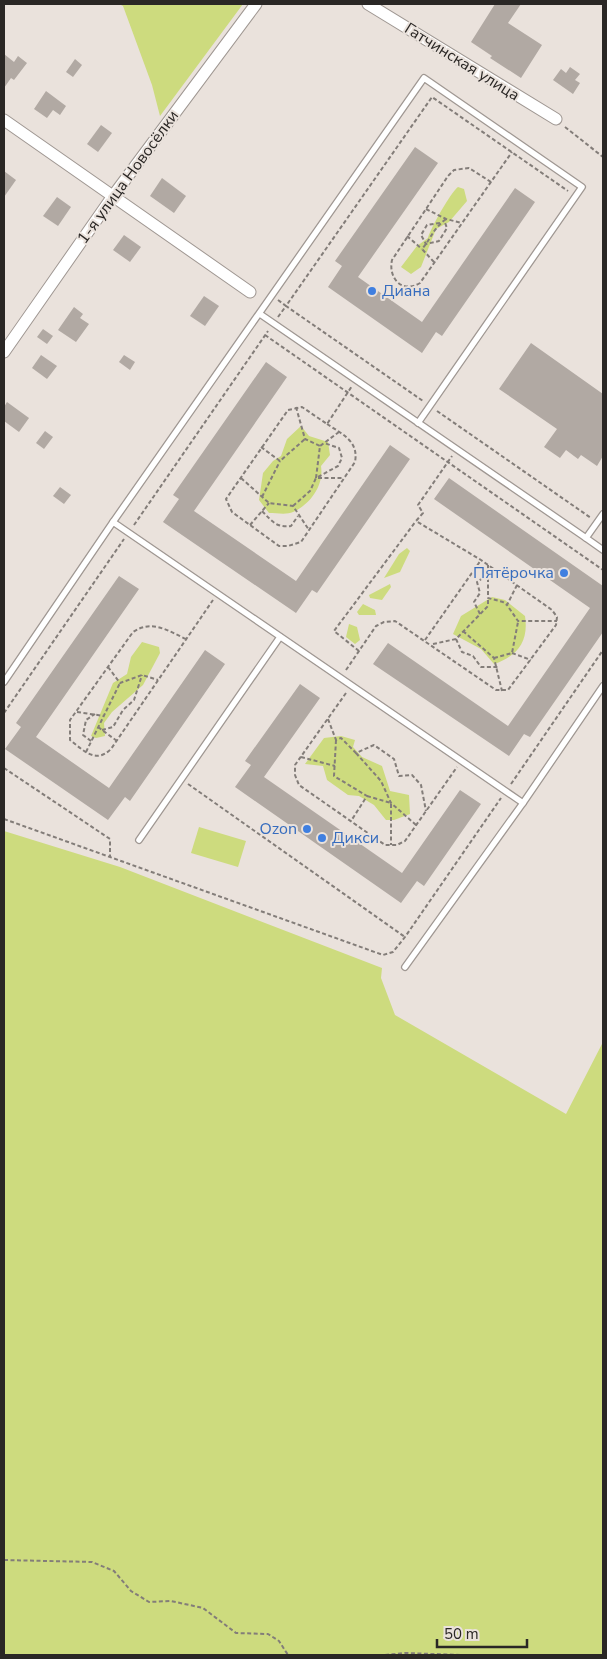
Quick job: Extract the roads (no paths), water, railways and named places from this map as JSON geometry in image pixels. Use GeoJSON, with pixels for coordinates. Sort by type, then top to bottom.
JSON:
{"type":"FeatureCollection","features":[{"type":"Feature","properties":{"kind":"street","name":"1-я улица Новосёлки"},"geometry":{"type":"LineString","coordinates":[[4,352],[112,196],[256,4]]}},
{"type":"Feature","properties":{"kind":"street","name":"Гатчинская улица"},"geometry":{"type":"LineString","coordinates":[[368,4],[556,119]]}},
{"type":"Feature","properties":{"kind":"street"},"geometry":{"type":"LineString","coordinates":[[4,120],[250,292]]}},
{"type":"Feature","properties":{"kind":"lane"},"geometry":{"type":"LineString","coordinates":[[4,682],[113,522],[424,78],[582,187],[418,423]]}},
{"type":"Feature","properties":{"kind":"lane"},"geometry":{"type":"LineString","coordinates":[[260,314],[603,550]]}},
{"type":"Feature","properties":{"kind":"lane"},"geometry":{"type":"LineString","coordinates":[[586,538],[603,514]]}},
{"type":"Feature","properties":{"kind":"lane"},"geometry":{"type":"LineString","coordinates":[[113,522],[523,803]]}},
{"type":"Feature","properties":{"kind":"lane"},"geometry":{"type":"LineString","coordinates":[[139,840],[280,637]]}},
{"type":"Feature","properties":{"kind":"lane"},"geometry":{"type":"LineString","coordinates":[[405,967],[523,803],[603,686]]}},
{"type":"Feature","properties":{"kind":"place","name":"Диана"},"geometry":{"type":"Point","coordinates":[372,291]}},
{"type":"Feature","properties":{"kind":"place","name":"Пятёрочка"},"geometry":{"type":"Point","coordinates":[564,573]}},
{"type":"Feature","properties":{"kind":"place","name":"Ozon"},"geometry":{"type":"Point","coordinates":[307,829]}},
{"type":"Feature","properties":{"kind":"place","name":"Дикси"},"geometry":{"type":"Point","coordinates":[322,838]}}]}
